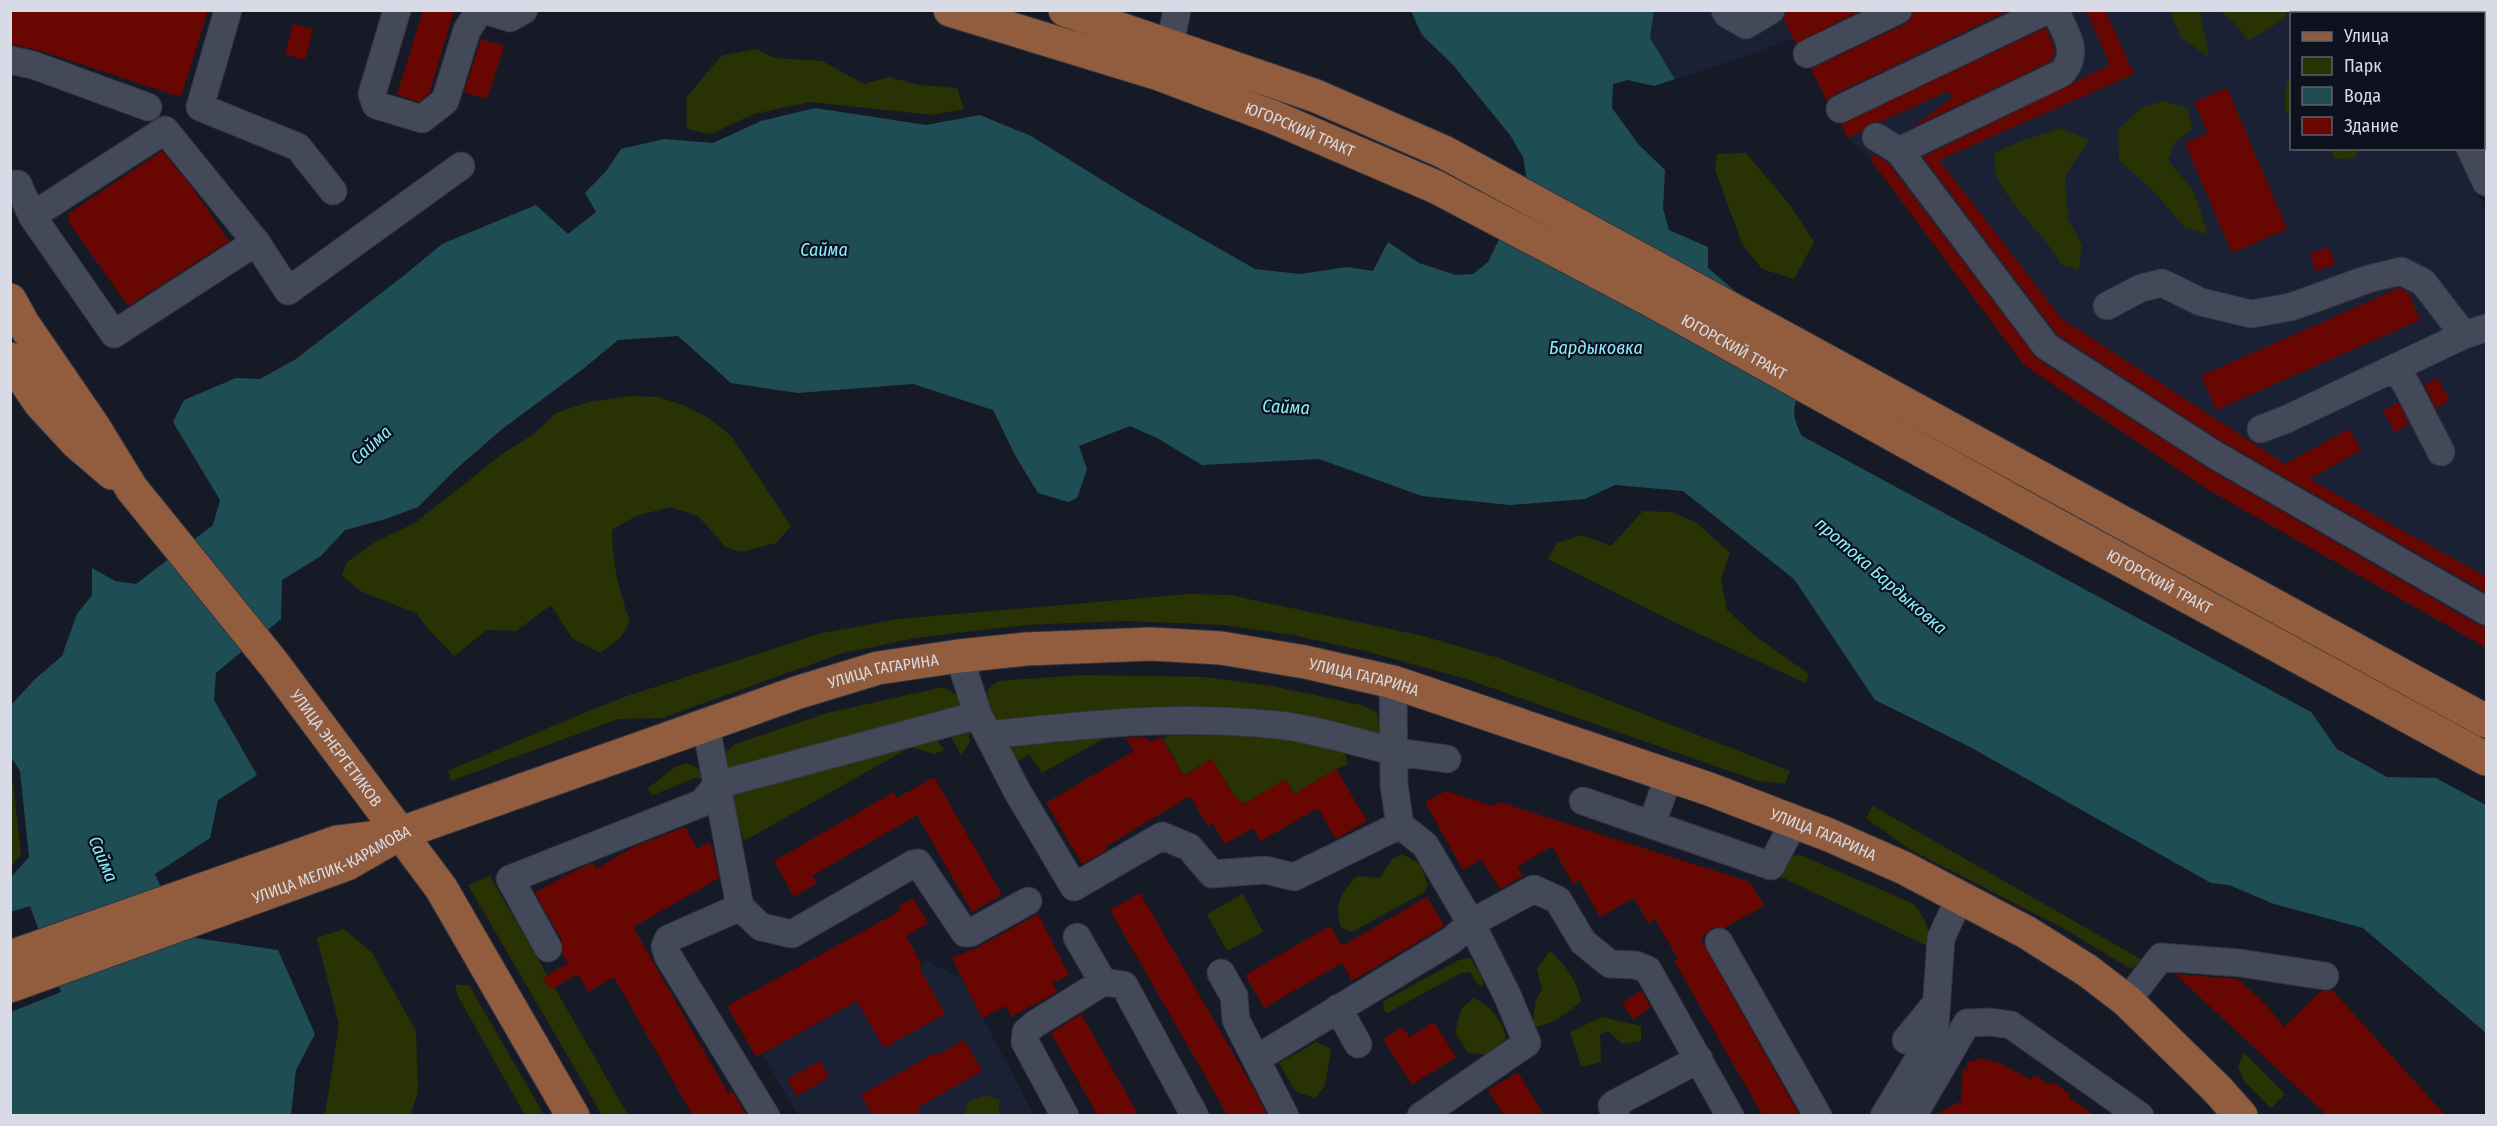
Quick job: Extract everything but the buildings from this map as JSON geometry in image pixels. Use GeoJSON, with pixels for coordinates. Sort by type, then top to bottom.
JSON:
{"type":"FeatureCollection","features":[{"type":"Feature","properties":{"kind":"main road","name":"ЮГОРСКИЙ ТРАКТ"},"geometry":{"type":"LineString","coordinates":[[950,10],[1159,74],[1274,117],[1436,187],[1654,302],[1869,423],[2487,759]]}},
{"type":"Feature","properties":{"kind":"main road","name":"ЮГОРСКИЙ ТРАКТ"},"geometry":{"type":"LineString","coordinates":[[1065,10],[1170,44],[1316,96],[1444,152],[2487,721]]}},
{"type":"Feature","properties":{"kind":"main road","name":"УЛИЦА ЭНЕРГЕТИКОВ"},"geometry":{"type":"LineString","coordinates":[[10,300],[22,322],[94,427],[138,497],[273,663],[441,888],[573,1116]]}},
{"type":"Feature","properties":{"kind":"main road","name":"УЛИЦА ЭНЕРГЕТИКОВ"},"geometry":{"type":"LineString","coordinates":[[10,359],[40,404],[62,428],[138,497]]}},
{"type":"Feature","properties":{"kind":"main road","name":"УЛИЦА ГАГАРИНА"},"geometry":{"type":"LineString","coordinates":[[401,833],[799,692],[878,669],[959,656],[1088,645],[1151,644],[1221,648],[1305,662],[1393,682],[1668,775],[1794,822],[1904,868],[2026,932],[2088,971],[2127,1001],[2217,1089],[2239,1115]]}},
{"type":"Feature","properties":{"kind":"main road","name":"УЛИЦА МЕЛИК-КАРАМОВА"},"geometry":{"type":"LineString","coordinates":[[10,957],[401,833]]}},
{"type":"Feature","properties":{"kind":"main road","name":"УЛИЦА МЕЛИК-КАРАМОВА"},"geometry":{"type":"LineString","coordinates":[[10,986],[342,853]]}},
{"type":"Feature","properties":{"kind":"lane"},"geometry":{"type":"LineString","coordinates":[[228,10],[200,107],[298,147],[333,191]]}},
{"type":"Feature","properties":{"kind":"lane"},"geometry":{"type":"LineString","coordinates":[[397,10],[372,94],[376,105],[422,119],[446,101],[467,30],[482,10],[510,18],[524,10]]}},
{"type":"Feature","properties":{"kind":"lane"},"geometry":{"type":"LineString","coordinates":[[1170,44],[1177,10]]}},
{"type":"Feature","properties":{"kind":"lane"},"geometry":{"type":"LineString","coordinates":[[1725,10],[1727,14],[1746,25],[1771,10]]}},
{"type":"Feature","properties":{"kind":"lane"},"geometry":{"type":"LineString","coordinates":[[1807,54],[1898,10]]}},
{"type":"Feature","properties":{"kind":"lane"},"geometry":{"type":"LineString","coordinates":[[1840,109],[2048,10]]}},
{"type":"Feature","properties":{"kind":"lane"},"geometry":{"type":"LineString","coordinates":[[1899,151],[2062,73],[2071,62],[2072,50],[2055,10]]}},
{"type":"Feature","properties":{"kind":"lane"},"geometry":{"type":"LineString","coordinates":[[10,60],[33,65],[148,106]]}},
{"type":"Feature","properties":{"kind":"lane"},"geometry":{"type":"LineString","coordinates":[[32,216],[165,130],[256,242],[288,291],[461,166]]}},
{"type":"Feature","properties":{"kind":"lane"},"geometry":{"type":"LineString","coordinates":[[1876,137],[1899,151],[2046,346],[2215,455],[2487,611]]}},
{"type":"Feature","properties":{"kind":"lane"},"geometry":{"type":"LineString","coordinates":[[2471,150],[2487,182]]}},
{"type":"Feature","properties":{"kind":"lane"},"geometry":{"type":"LineString","coordinates":[[13,180],[32,216],[114,334],[256,242]]}},
{"type":"Feature","properties":{"kind":"lane"},"geometry":{"type":"LineString","coordinates":[[2107,306],[2141,288],[2162,282],[2200,302],[2251,314],[2291,307],[2368,279],[2401,271],[2423,282],[2475,332],[2261,429]]}},
{"type":"Feature","properties":{"kind":"lane"},"geometry":{"type":"LineString","coordinates":[[2394,368],[2406,384],[2441,452]]}},
{"type":"Feature","properties":{"kind":"lane"},"geometry":{"type":"LineString","coordinates":[[959,656],[984,725],[1017,791],[1074,887],[1162,836],[1190,847],[1212,874],[1265,870],[1294,877],[1400,825]]}},
{"type":"Feature","properties":{"kind":"lane"},"geometry":{"type":"LineString","coordinates":[[1393,682],[1394,786],[1400,825],[1425,845],[1471,923],[1508,997],[1527,1043],[1421,1116]]}},
{"type":"Feature","properties":{"kind":"lane"},"geometry":{"type":"LineString","coordinates":[[548,948],[510,879],[702,803],[717,785],[984,725],[1176,719],[1288,727],[1348,738],[1394,752],[1448,759]]}},
{"type":"Feature","properties":{"kind":"lane"},"geometry":{"type":"LineString","coordinates":[[706,726],[740,907],[762,927],[792,934],[918,863],[965,933],[970,933],[1029,901]]}},
{"type":"Feature","properties":{"kind":"lane"},"geometry":{"type":"LineString","coordinates":[[1652,824],[1668,775]]}},
{"type":"Feature","properties":{"kind":"lane"},"geometry":{"type":"LineString","coordinates":[[1583,801],[1772,866],[1794,822]]}},
{"type":"Feature","properties":{"kind":"lane"},"geometry":{"type":"LineString","coordinates":[[1256,1059],[1452,940],[1471,923],[1534,889],[1558,900],[1583,942],[1610,964],[1636,965],[1648,970],[1730,1116]]}},
{"type":"Feature","properties":{"kind":"lane"},"geometry":{"type":"LineString","coordinates":[[1913,1116],[1926,1049],[1935,1026],[1939,1000],[1941,938],[1960,897]]}},
{"type":"Feature","properties":{"kind":"lane"},"geometry":{"type":"LineString","coordinates":[[740,907],[668,939],[665,947],[668,956],[766,1116]]}},
{"type":"Feature","properties":{"kind":"lane"},"geometry":{"type":"LineString","coordinates":[[1077,937],[1103,982]]}},
{"type":"Feature","properties":{"kind":"lane"},"geometry":{"type":"LineString","coordinates":[[1719,942],[1818,1116]]}},
{"type":"Feature","properties":{"kind":"lane"},"geometry":{"type":"LineString","coordinates":[[2127,1001],[2161,957],[2240,963],[2325,976]]}},
{"type":"Feature","properties":{"kind":"lane"},"geometry":{"type":"LineString","coordinates":[[1221,973],[1234,996],[1236,1020],[1285,1116]]}},
{"type":"Feature","properties":{"kind":"lane"},"geometry":{"type":"LineString","coordinates":[[1065,1116],[1025,1042],[1026,1032],[1035,1024],[1103,982],[1124,985],[1195,1116]]}},
{"type":"Feature","properties":{"kind":"lane"},"geometry":{"type":"LineString","coordinates":[[1338,1008],[1358,1044]]}},
{"type":"Feature","properties":{"kind":"lane"},"geometry":{"type":"LineString","coordinates":[[1884,1116],[1926,1049],[1967,1023],[1989,1022],[2011,1025],[2140,1116]]}},
{"type":"Feature","properties":{"kind":"lane"},"geometry":{"type":"LineString","coordinates":[[1616,1116],[1612,1106],[1614,1104],[1699,1059]]}},
{"type":"Feature","properties":{"kind":"shaded area"},"geometry":{"type":"Polygon","coordinates":[[[1654,10],[2394,11],[2290,12],[2290,150],[2458,150],[2486,212],[2486,648],[2207,489],[2026,366],[1870,159],[1848,138],[1809,64],[1792,38],[1749,55],[1675,79],[1650,38],[1654,10]]]}},
{"type":"Feature","properties":{"kind":"shaded area"},"geometry":{"type":"Polygon","coordinates":[[[926,960],[963,980],[1034,1115],[798,1115],[762,1054],[922,965],[926,960]]]}},
{"type":"Feature","properties":{"kind":"green space"},"geometry":{"type":"Polygon","coordinates":[[[2170,11],[2200,11],[2209,57],[2181,38],[2170,11]]]}},
{"type":"Feature","properties":{"kind":"green space"},"geometry":{"type":"Polygon","coordinates":[[[2219,11],[2286,11],[2286,16],[2269,29],[2248,40],[2233,21],[2219,11]]]}},
{"type":"Feature","properties":{"kind":"green space"},"geometry":{"type":"Polygon","coordinates":[[[756,49],[774,58],[822,61],[864,84],[889,77],[919,85],[957,88],[964,109],[932,115],[811,102],[754,114],[711,134],[687,129],[686,98],[721,56],[756,49]]]}},
{"type":"Feature","properties":{"kind":"green space"},"geometry":{"type":"Polygon","coordinates":[[[2290,80],[2290,117],[2284,108],[2287,81],[2290,80]]]}},
{"type":"Feature","properties":{"kind":"green space"},"geometry":{"type":"Polygon","coordinates":[[[2163,101],[2188,108],[2192,129],[2175,142],[2168,160],[2194,192],[2208,234],[2185,228],[2156,194],[2119,160],[2118,130],[2141,108],[2163,101]]]}},
{"type":"Feature","properties":{"kind":"green space"},"geometry":{"type":"Polygon","coordinates":[[[2061,128],[2089,140],[2065,176],[2068,219],[2082,245],[2079,270],[2061,264],[2006,192],[1995,168],[1994,153],[2021,141],[2061,128]]]}},
{"type":"Feature","properties":{"kind":"green space"},"geometry":{"type":"Polygon","coordinates":[[[2330,150],[2358,150],[2356,158],[2335,159],[2330,150]]]}},
{"type":"Feature","properties":{"kind":"green space"},"geometry":{"type":"Polygon","coordinates":[[[1746,153],[1790,205],[1814,242],[1794,279],[1762,269],[1742,244],[1715,169],[1717,154],[1746,153]]]}},
{"type":"Feature","properties":{"kind":"green space"},"geometry":{"type":"Polygon","coordinates":[[[631,396],[657,397],[686,406],[710,419],[732,437],[791,526],[776,543],[741,552],[726,547],[698,516],[670,507],[636,516],[612,530],[617,576],[630,621],[621,637],[600,653],[572,638],[551,605],[516,631],[487,630],[454,656],[416,613],[360,591],[342,575],[347,562],[377,541],[415,523],[502,454],[534,434],[556,413],[589,402],[631,396]]]}},
{"type":"Feature","properties":{"kind":"green space"},"geometry":{"type":"Polygon","coordinates":[[[1643,511],[1672,512],[1697,523],[1730,553],[1721,579],[1727,610],[1755,636],[1809,674],[1805,683],[1676,623],[1548,559],[1557,543],[1582,535],[1611,546],[1643,511]]]}},
{"type":"Feature","properties":{"kind":"green space"},"geometry":{"type":"Polygon","coordinates":[[[1189,594],[1230,595],[1423,636],[1502,659],[1790,771],[1785,784],[1758,781],[1466,679],[1369,652],[1293,635],[1223,625],[1125,621],[1025,625],[916,638],[843,653],[662,718],[618,719],[451,781],[448,771],[624,697],[822,633],[899,619],[1189,594]]]}},
{"type":"Feature","properties":{"kind":"green space"},"geometry":{"type":"Polygon","coordinates":[[[1081,675],[1204,677],[1272,686],[1365,706],[1377,713],[1381,739],[999,725],[987,702],[988,689],[998,681],[1081,675]]]}},
{"type":"Feature","properties":{"kind":"green space"},"geometry":{"type":"Polygon","coordinates":[[[943,687],[957,695],[964,709],[725,775],[725,753],[735,744],[827,713],[943,687]]]}},
{"type":"Feature","properties":{"kind":"green space"},"geometry":{"type":"Polygon","coordinates":[[[967,726],[970,742],[961,755],[948,731],[967,726]]]}},
{"type":"Feature","properties":{"kind":"green space"},"geometry":{"type":"Polygon","coordinates":[[[1182,728],[1282,732],[1345,747],[1347,765],[1294,794],[1286,780],[1240,806],[1212,759],[1184,775],[1163,739],[1182,728]]]}},
{"type":"Feature","properties":{"kind":"green space"},"geometry":{"type":"Polygon","coordinates":[[[933,735],[944,750],[934,754],[911,747],[744,841],[728,792],[933,735]]]}},
{"type":"Feature","properties":{"kind":"green space"},"geometry":{"type":"Polygon","coordinates":[[[1109,736],[1042,773],[1029,754],[1014,764],[999,739],[1109,736]]]}},
{"type":"Feature","properties":{"kind":"green space"},"geometry":{"type":"Polygon","coordinates":[[[687,763],[699,769],[706,779],[695,778],[653,795],[647,789],[675,767],[687,763]]]}},
{"type":"Feature","properties":{"kind":"green space"},"geometry":{"type":"Polygon","coordinates":[[[11,783],[13,783],[21,854],[11,867],[11,783]]]}},
{"type":"Feature","properties":{"kind":"green space"},"geometry":{"type":"Polygon","coordinates":[[[1873,806],[2142,960],[2131,969],[2061,927],[1909,849],[1866,818],[1873,806]]]}},
{"type":"Feature","properties":{"kind":"green space"},"geometry":{"type":"Polygon","coordinates":[[[1402,854],[1420,864],[1428,885],[1423,893],[1352,932],[1341,928],[1338,911],[1340,899],[1346,888],[1357,876],[1380,878],[1392,859],[1402,854]]]}},
{"type":"Feature","properties":{"kind":"green space"},"geometry":{"type":"Polygon","coordinates":[[[1800,855],[1914,904],[1924,919],[1930,947],[1781,877],[1786,857],[1800,855]]]}},
{"type":"Feature","properties":{"kind":"green space"},"geometry":{"type":"Polygon","coordinates":[[[490,876],[628,1115],[602,1115],[468,885],[490,876]]]}},
{"type":"Feature","properties":{"kind":"green space"},"geometry":{"type":"Polygon","coordinates":[[[1243,894],[1263,932],[1227,951],[1207,914],[1243,894]]]}},
{"type":"Feature","properties":{"kind":"green space"},"geometry":{"type":"Polygon","coordinates":[[[344,929],[372,953],[416,1031],[418,1092],[410,1115],[325,1115],[339,1025],[317,938],[344,929]]]}},
{"type":"Feature","properties":{"kind":"green space"},"geometry":{"type":"Polygon","coordinates":[[[1550,951],[1570,974],[1581,1001],[1558,1019],[1532,1027],[1536,1000],[1542,990],[1537,969],[1550,951]]]}},
{"type":"Feature","properties":{"kind":"green space"},"geometry":{"type":"Polygon","coordinates":[[[1470,958],[1483,978],[1483,986],[1478,985],[1470,972],[1461,973],[1387,1013],[1383,1010],[1384,1001],[1459,960],[1470,958]]]}},
{"type":"Feature","properties":{"kind":"green space"},"geometry":{"type":"Polygon","coordinates":[[[455,985],[469,985],[544,1115],[525,1115],[459,998],[455,985]]]}},
{"type":"Feature","properties":{"kind":"green space"},"geometry":{"type":"Polygon","coordinates":[[[1474,998],[1495,1014],[1504,1031],[1506,1038],[1492,1055],[1468,1053],[1455,1032],[1462,1008],[1474,998]]]}},
{"type":"Feature","properties":{"kind":"green space"},"geometry":{"type":"Polygon","coordinates":[[[1602,1017],[1641,1026],[1641,1041],[1622,1044],[1608,1031],[1600,1034],[1601,1062],[1581,1067],[1570,1032],[1602,1017]]]}},
{"type":"Feature","properties":{"kind":"green space"},"geometry":{"type":"Polygon","coordinates":[[[1316,1042],[1331,1049],[1325,1086],[1315,1098],[1296,1092],[1279,1063],[1316,1042]]]}},
{"type":"Feature","properties":{"kind":"green space"},"geometry":{"type":"Polygon","coordinates":[[[2244,1053],[2285,1094],[2271,1108],[2244,1081],[2238,1067],[2244,1053]]]}},
{"type":"Feature","properties":{"kind":"green space"},"geometry":{"type":"Polygon","coordinates":[[[986,1095],[999,1100],[999,1115],[964,1115],[968,1102],[986,1095]]]}},
{"type":"Feature","properties":{"kind":"water"},"geometry":{"type":"Polygon","coordinates":[[[1411,11],[1654,11],[1650,38],[1675,79],[1654,86],[1628,80],[1613,84],[1612,108],[1639,145],[1665,170],[1663,208],[1669,230],[1708,247],[1708,268],[1764,316],[1813,373],[1798,397],[1794,410],[1797,426],[1802,436],[2311,712],[2337,749],[2387,777],[2436,778],[2486,805],[2486,1033],[2363,928],[2274,904],[2229,885],[2211,883],[1970,747],[1875,700],[1794,579],[1683,491],[1615,485],[1585,499],[1510,505],[1422,496],[1319,459],[1202,465],[1157,438],[1130,426],[1079,446],[1087,469],[1077,498],[1068,502],[1038,493],[1016,457],[993,410],[913,384],[798,393],[731,383],[678,336],[618,340],[501,430],[454,471],[418,507],[386,519],[345,530],[321,556],[282,580],[281,619],[216,673],[214,700],[257,775],[218,800],[210,838],[155,874],[182,936],[278,950],[315,1034],[296,1070],[291,1115],[11,1115],[11,1012],[61,992],[30,906],[11,912],[11,877],[29,857],[20,771],[11,757],[10,706],[35,679],[62,656],[77,614],[92,595],[92,568],[115,581],[136,584],[213,525],[220,500],[173,422],[184,400],[236,378],[260,379],[296,359],[442,244],[536,205],[568,234],[596,212],[585,193],[607,170],[621,149],[664,139],[713,143],[761,121],[815,108],[926,125],[980,115],[1031,136],[1136,201],[1255,269],[1301,274],[1347,267],[1373,271],[1388,242],[1419,263],[1456,275],[1473,274],[1488,262],[1527,181],[1523,157],[1510,135],[1453,65],[1422,35],[1411,11]]]}},
{"type":"Feature","properties":{"kind":"water label","name":"Сайма"},"geometry":{"type":"Point","coordinates":[824,250]}},
{"type":"Feature","properties":{"kind":"water label","name":"Бардыковка"},"geometry":{"type":"Point","coordinates":[1596,348]}},
{"type":"Feature","properties":{"kind":"water label","name":"Сайма"},"geometry":{"type":"Point","coordinates":[1286,407]}},
{"type":"Feature","properties":{"kind":"water label","name":"Сайма"},"geometry":{"type":"Point","coordinates":[371,445]}},
{"type":"Feature","properties":{"kind":"water label","name":"протока Бардыковка"},"geometry":{"type":"Point","coordinates":[1881,576]}},
{"type":"Feature","properties":{"kind":"water label","name":"Сайма"},"geometry":{"type":"Point","coordinates":[103,859]}}]}
